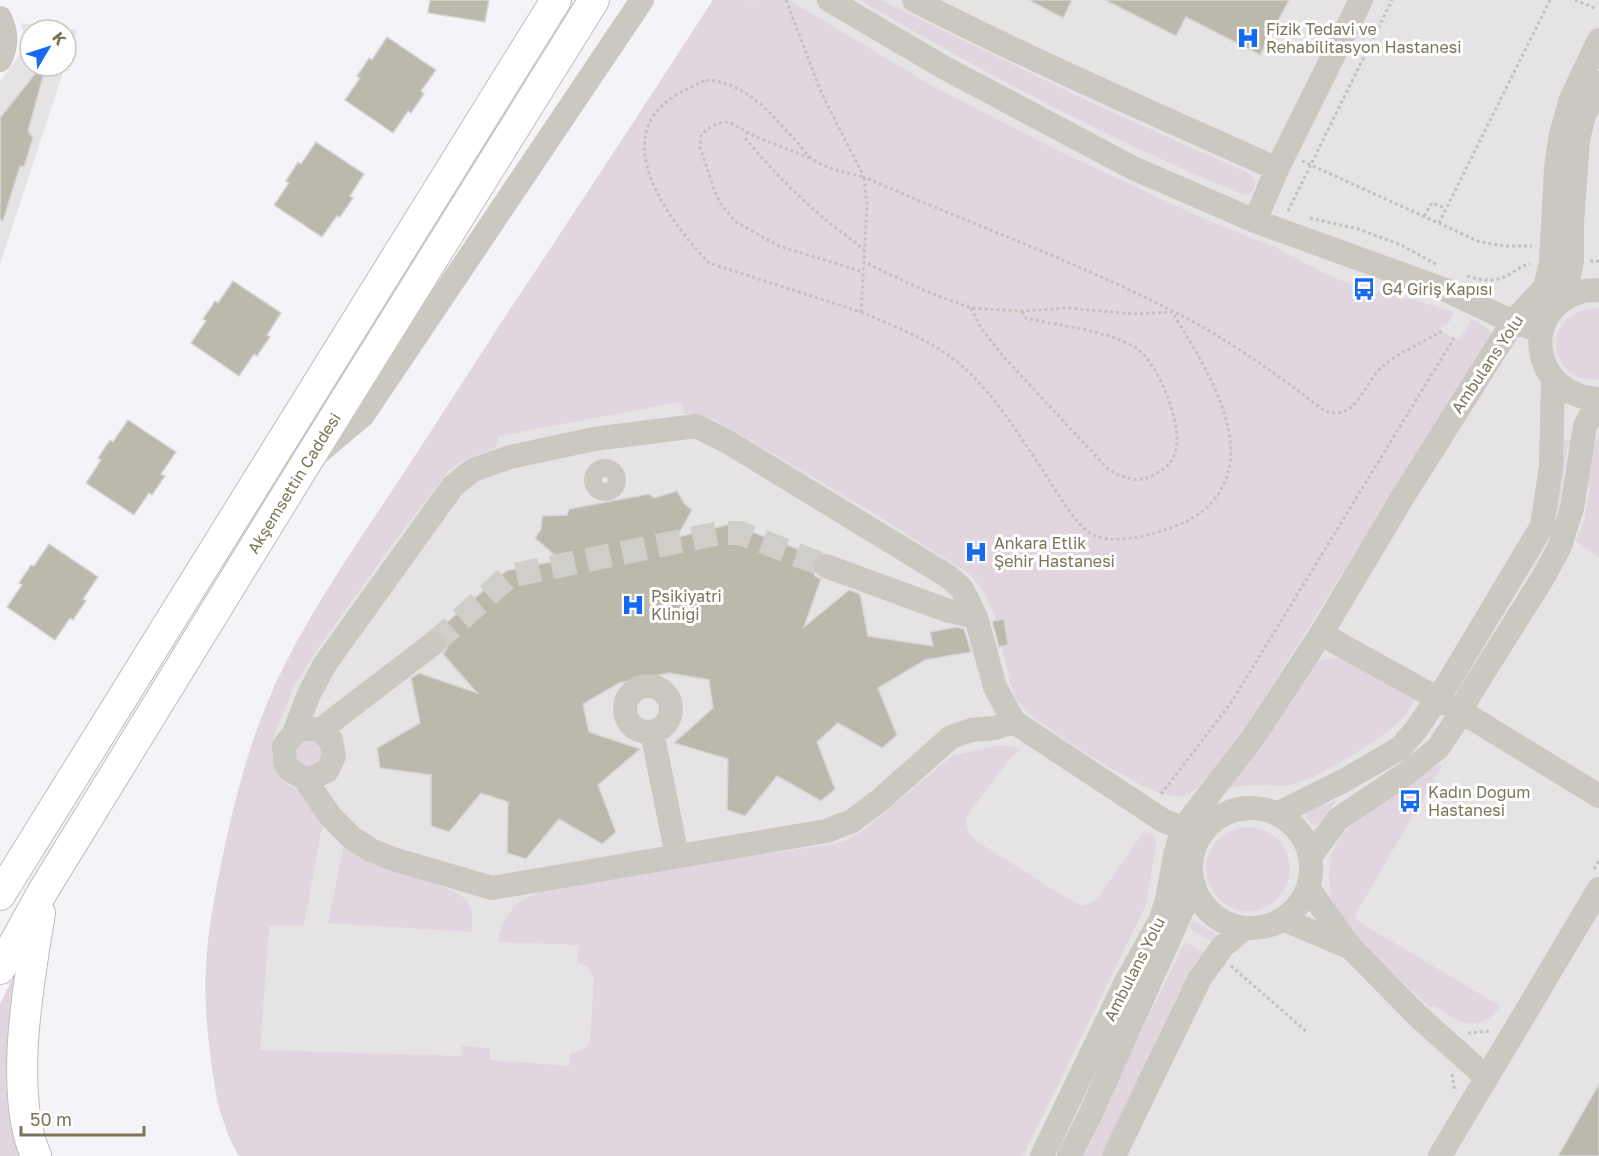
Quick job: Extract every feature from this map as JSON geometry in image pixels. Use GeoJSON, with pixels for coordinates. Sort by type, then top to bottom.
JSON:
{"type":"FeatureCollection","features":[{"type":"Feature","properties":{"kind":"main road","name":"Akşemsettin Caddesi"},"geometry":{"type":"LineString","coordinates":[[0,895],[556,0]]}},
{"type":"Feature","properties":{"kind":"main road","name":"Akşemsettin Caddesi"},"geometry":{"type":"LineString","coordinates":[[0,969],[43,891],[594,0]]}},
{"type":"Feature","properties":{"kind":"main road"},"geometry":{"type":"LineString","coordinates":[[36,1156],[26,1126],[23,1091],[24,1036],[29,980],[43,891]]}},
{"type":"Feature","properties":{"kind":"street"},"geometry":{"type":"LineString","coordinates":[[829,0],[943,68],[1133,168],[1258,213],[1448,291],[1513,322],[1542,331]]}},
{"type":"Feature","properties":{"kind":"street"},"geometry":{"type":"LineString","coordinates":[[914,0],[1080,80],[1281,161]]}},
{"type":"Feature","properties":{"kind":"street"},"geometry":{"type":"LineString","coordinates":[[1258,213],[1281,161],[1361,0]]}},
{"type":"Feature","properties":{"kind":"street"},"geometry":{"type":"LineString","coordinates":[[306,463],[363,415],[642,1]]}},
{"type":"Feature","properties":{"kind":"street"},"geometry":{"type":"LineString","coordinates":[[0,18],[5,30],[4,50],[0,60]]}},
{"type":"Feature","properties":{"kind":"street","name":"Ambulans Yolu"},"geometry":{"type":"LineString","coordinates":[[1042,1156],[1126,982],[1160,921],[1167,900],[1176,855],[1321,634],[1408,488],[1513,322],[1545,287],[1551,263],[1556,168],[1561,134],[1571,99],[1599,40]]}},
{"type":"Feature","properties":{"kind":"street"},"geometry":{"type":"LineString","coordinates":[[1564,299],[1572,261],[1572,223],[1578,140],[1583,118],[1599,82]]}},
{"type":"Feature","properties":{"kind":"street"},"geometry":{"type":"LineString","coordinates":[[1310,857],[1338,819],[1407,773],[1438,748],[1462,712],[1468,697],[1544,576],[1560,546],[1572,508],[1585,426],[1599,400],[1574,395],[1553,379],[1546,369],[1542,356],[1542,331],[1548,316],[1564,299],[1581,291],[1599,290]]}},
{"type":"Feature","properties":{"kind":"street"},"geometry":{"type":"LineString","coordinates":[[1277,814],[1346,780],[1400,748],[1438,699],[1542,526],[1551,467],[1553,379]]}},
{"type":"Feature","properties":{"kind":"street"},"geometry":{"type":"LineString","coordinates":[[1014,722],[994,728],[971,730],[951,737],[881,799],[852,821],[826,831],[492,888],[393,859],[371,850],[352,838],[332,817],[304,778],[290,770],[284,754],[284,746],[294,733],[309,694],[326,664],[453,486],[473,470],[510,457],[594,439],[696,426],[949,577],[962,589],[976,617],[995,687],[1014,722],[1164,821],[1193,829],[1227,812],[1246,808],[1266,809],[1284,817],[1298,830],[1308,848],[1310,857],[1308,888],[1298,906],[1285,920],[1265,927],[1245,928],[1225,922],[1209,911],[1200,900],[1191,876],[1193,829]]}},
{"type":"Feature","properties":{"kind":"street"},"geometry":{"type":"LineString","coordinates":[[594,439],[602,472]]}},
{"type":"Feature","properties":{"kind":"street"},"geometry":{"type":"LineString","coordinates":[[826,566],[946,610],[976,617]]}},
{"type":"Feature","properties":{"kind":"street"},"geometry":{"type":"LineString","coordinates":[[1321,634],[1462,712],[1599,796]]}},
{"type":"Feature","properties":{"kind":"street"},"geometry":{"type":"LineString","coordinates":[[320,730],[434,643]]}},
{"type":"Feature","properties":{"kind":"street"},"geometry":{"type":"LineString","coordinates":[[294,733],[301,729],[320,730],[331,740],[334,748],[332,764],[321,776],[304,778]]}},
{"type":"Feature","properties":{"kind":"street"},"geometry":{"type":"LineString","coordinates":[[652,732],[677,856]]}},
{"type":"Feature","properties":{"kind":"street"},"geometry":{"type":"LineString","coordinates":[[1446,1154],[1595,882]]}},
{"type":"Feature","properties":{"kind":"street"},"geometry":{"type":"LineString","coordinates":[[1069,1156],[1090,1115],[1182,910],[1195,887]]}},
{"type":"Feature","properties":{"kind":"street"},"geometry":{"type":"LineString","coordinates":[[1308,888],[1351,948],[1418,1016],[1487,1078]]}},
{"type":"Feature","properties":{"kind":"street"},"geometry":{"type":"LineString","coordinates":[[1285,920],[1351,948]]}},
{"type":"Feature","properties":{"kind":"street"},"geometry":{"type":"LineString","coordinates":[[1114,1156],[1196,987],[1216,953],[1245,928]]}},
{"type":"Feature","properties":{"kind":"path"},"geometry":{"type":"LineString","coordinates":[[786,0],[821,92],[864,177],[867,205],[861,312]]}},
{"type":"Feature","properties":{"kind":"path"},"geometry":{"type":"LineString","coordinates":[[1288,211],[1392,0]]}},
{"type":"Feature","properties":{"kind":"path"},"geometry":{"type":"LineString","coordinates":[[1439,223],[1550,0]]}},
{"type":"Feature","properties":{"kind":"path"},"geometry":{"type":"LineString","coordinates":[[1575,0],[1597,9]]}},
{"type":"Feature","properties":{"kind":"path"},"geometry":{"type":"LineString","coordinates":[[812,158],[774,117],[745,91],[723,81],[706,80],[662,106],[651,121],[646,136],[645,159],[649,177],[694,247],[709,263],[861,312],[940,349],[976,380],[1017,431],[1074,516],[1088,531],[1102,538],[1120,540],[1145,535],[1198,514],[1222,491],[1229,472],[1230,440],[1218,392],[1172,312]]}},
{"type":"Feature","properties":{"kind":"path"},"geometry":{"type":"LineString","coordinates":[[864,272],[779,246],[736,222],[723,207],[700,147],[701,136],[707,129],[729,122],[841,172],[864,177],[1118,285],[1229,343],[1324,411],[1335,413],[1346,411],[1356,404],[1369,380],[1381,368],[1442,331]]}},
{"type":"Feature","properties":{"kind":"path"},"geometry":{"type":"LineString","coordinates":[[747,132],[746,139],[764,161],[810,206],[865,250]]}},
{"type":"Feature","properties":{"kind":"path"},"geometry":{"type":"LineString","coordinates":[[1281,161],[1311,164],[1480,242],[1526,248],[1537,245]]}},
{"type":"Feature","properties":{"kind":"path"},"geometry":{"type":"LineString","coordinates":[[1424,216],[1431,203],[1446,208]]}},
{"type":"Feature","properties":{"kind":"path"},"geometry":{"type":"LineString","coordinates":[[1258,213],[1288,211],[1297,214]]}},
{"type":"Feature","properties":{"kind":"path"},"geometry":{"type":"LineString","coordinates":[[1305,217],[1358,230],[1390,241],[1443,267]]}},
{"type":"Feature","properties":{"kind":"path"},"geometry":{"type":"LineString","coordinates":[[864,262],[923,290],[971,308],[1022,311],[1068,308],[1134,314],[1172,312]]}},
{"type":"Feature","properties":{"kind":"path"},"geometry":{"type":"LineString","coordinates":[[1461,274],[1483,280],[1498,280],[1523,264],[1536,263]]}},
{"type":"Feature","properties":{"kind":"path"},"geometry":{"type":"LineString","coordinates":[[971,308],[981,328],[1002,355],[1108,469],[1126,479],[1147,479],[1164,469],[1175,455],[1176,431],[1169,399],[1154,367],[1138,349],[1121,341],[1026,318],[1022,311]]}},
{"type":"Feature","properties":{"kind":"path"},"geometry":{"type":"LineString","coordinates":[[1161,794],[1231,703],[1454,338]]}},
{"type":"Feature","properties":{"kind":"path"},"geometry":{"type":"LineString","coordinates":[[1595,882],[1599,861]]}},
{"type":"Feature","properties":{"kind":"path"},"geometry":{"type":"LineString","coordinates":[[1216,953],[1308,1033]]}},
{"type":"Feature","properties":{"kind":"path"},"geometry":{"type":"LineString","coordinates":[[1467,1033],[1486,1033],[1497,1027]]}},
{"type":"Feature","properties":{"kind":"path"},"geometry":{"type":"LineString","coordinates":[[1448,1065],[1452,1073],[1455,1093]]}},
{"type":"Feature","properties":{"kind":"shaded area","name":"Ankara Etlik Şehir Hastanesi"},"geometry":{"type":"Polygon","coordinates":[[[713,0],[1599,0],[1599,1156],[239,1156],[231,1142],[217,1103],[206,1015],[207,952],[229,826],[255,736],[275,684],[298,640],[330,588],[713,0]]]}},
{"type":"Feature","properties":{"kind":"shaded area"},"geometry":{"type":"Polygon","coordinates":[[[713,0],[753,2],[754,0],[789,0],[938,89],[1059,151],[1202,218],[1279,249],[1324,273],[1355,286],[1355,292],[1372,298],[1378,292],[1416,300],[1453,312],[1450,320],[1439,330],[1459,340],[1472,319],[1490,330],[1492,334],[1251,719],[1203,782],[1187,795],[1180,796],[1160,793],[1128,778],[1060,736],[1025,709],[1016,699],[1011,688],[995,617],[990,605],[985,594],[968,573],[870,511],[715,420],[684,413],[680,402],[499,436],[496,447],[467,459],[449,470],[318,648],[294,686],[273,740],[272,757],[274,767],[285,782],[305,795],[321,821],[322,827],[304,925],[269,926],[260,1050],[461,1056],[462,1046],[490,1048],[490,1060],[569,1066],[570,1053],[582,1050],[590,1040],[594,977],[588,967],[579,963],[577,959],[579,945],[498,942],[500,930],[506,918],[518,903],[540,892],[560,888],[687,865],[835,844],[864,830],[952,756],[999,745],[1020,750],[1013,755],[968,814],[966,826],[972,836],[978,842],[1082,906],[1093,902],[1098,897],[1143,833],[1150,832],[1157,840],[1146,905],[1023,1156],[239,1156],[225,1125],[214,1081],[207,1026],[206,967],[212,910],[230,821],[250,750],[267,703],[308,621],[344,563],[713,0]]]}},
{"type":"Feature","properties":{"kind":"shaded area"},"geometry":{"type":"Polygon","coordinates":[[[860,0],[881,0],[1092,103],[1248,173],[1255,180],[1254,190],[1244,195],[1145,152],[953,54],[860,0]]]}},
{"type":"Feature","properties":{"kind":"shaded area"},"geometry":{"type":"Polygon","coordinates":[[[18,57],[18,78],[61,78],[0,264],[0,82],[18,57]]]}},
{"type":"Feature","properties":{"kind":"shaded area"},"geometry":{"type":"Polygon","coordinates":[[[1599,309],[1599,379],[1583,378],[1570,372],[1561,362],[1557,349],[1558,335],[1564,323],[1576,313],[1599,309]]]}},
{"type":"Feature","properties":{"kind":"shaded area"},"geometry":{"type":"Polygon","coordinates":[[[1599,434],[1599,557],[1576,541],[1585,518],[1589,493],[1589,461],[1599,434]]]}},
{"type":"Feature","properties":{"kind":"shaded area"},"geometry":{"type":"Polygon","coordinates":[[[1564,439],[1572,441],[1567,450],[1559,508],[1547,543],[1460,686],[1560,479],[1564,439]]]}},
{"type":"Feature","properties":{"kind":"shaded area"},"geometry":{"type":"Polygon","coordinates":[[[1345,658],[1416,697],[1406,715],[1364,748],[1301,782],[1285,786],[1249,785],[1226,789],[1309,671],[1318,661],[1345,658]]]}},
{"type":"Feature","properties":{"kind":"shaded area"},"geometry":{"type":"Polygon","coordinates":[[[311,737],[326,751],[316,769],[297,764],[296,746],[311,737]]]}},
{"type":"Feature","properties":{"kind":"shaded area"},"geometry":{"type":"Polygon","coordinates":[[[1439,764],[1442,766],[1355,915],[1359,922],[1500,1006],[1484,1021],[1476,1023],[1459,1021],[1434,1005],[1431,1008],[1353,936],[1337,916],[1331,899],[1329,874],[1331,854],[1342,834],[1357,819],[1439,764]]]}},
{"type":"Feature","properties":{"kind":"shaded area"},"geometry":{"type":"Polygon","coordinates":[[[1337,800],[1317,825],[1312,825],[1305,816],[1307,811],[1337,800]]]}},
{"type":"Feature","properties":{"kind":"shaded area"},"geometry":{"type":"Polygon","coordinates":[[[1248,827],[1264,830],[1278,839],[1287,853],[1290,869],[1287,885],[1278,899],[1264,908],[1248,911],[1232,908],[1218,899],[1209,885],[1206,869],[1209,853],[1218,839],[1232,830],[1248,827]]]}},
{"type":"Feature","properties":{"kind":"shaded area"},"geometry":{"type":"Polygon","coordinates":[[[344,844],[459,894],[470,906],[471,932],[328,923],[344,844]]]}},
{"type":"Feature","properties":{"kind":"shaded area"},"geometry":{"type":"Polygon","coordinates":[[[1194,921],[1214,933],[1214,939],[1211,941],[1190,929],[1191,922],[1194,921]]]}},
{"type":"Feature","properties":{"kind":"shaded area"},"geometry":{"type":"Polygon","coordinates":[[[1185,942],[1204,952],[1194,965],[1177,998],[1101,1156],[1080,1156],[1185,942]]]}},
{"type":"Feature","properties":{"kind":"shaded area"},"geometry":{"type":"Polygon","coordinates":[[[17,970],[24,1156],[0,1156],[0,1004],[17,970]]]}},
{"type":"Feature","properties":{"kind":"building"},"geometry":{"type":"Polygon","coordinates":[[[430,0],[489,0],[485,22],[428,13],[430,0]]]}},
{"type":"Feature","properties":{"kind":"building"},"geometry":{"type":"Polygon","coordinates":[[[1029,0],[1072,0],[1063,18],[1029,0]]]}},
{"type":"Feature","properties":{"kind":"building","name":"Fizik Tedavi ve Rehabilitasyon Hastanesi"},"geometry":{"type":"Polygon","coordinates":[[[1105,0],[1289,0],[1260,55],[1186,17],[1176,36],[1105,0]]]}},
{"type":"Feature","properties":{"kind":"building"},"geometry":{"type":"Polygon","coordinates":[[[387,37],[436,70],[421,91],[424,94],[411,113],[408,111],[393,133],[345,100],[360,78],[357,76],[369,58],[372,60],[387,37]]]}},
{"type":"Feature","properties":{"kind":"building"},"geometry":{"type":"Polygon","coordinates":[[[32,78],[43,78],[28,131],[33,138],[24,167],[20,166],[3,221],[0,220],[0,118],[32,78]]]}},
{"type":"Feature","properties":{"kind":"building"},"geometry":{"type":"Polygon","coordinates":[[[316,142],[364,174],[350,196],[353,198],[322,237],[274,205],[289,183],[286,181],[298,162],[301,164],[316,142]]]}},
{"type":"Feature","properties":{"kind":"building"},"geometry":{"type":"Polygon","coordinates":[[[233,281],[281,313],[267,335],[270,337],[257,356],[254,354],[239,376],[191,343],[206,321],[203,319],[215,301],[218,303],[233,281]]]}},
{"type":"Feature","properties":{"kind":"building"},"geometry":{"type":"Polygon","coordinates":[[[128,420],[176,452],[161,474],[165,476],[152,495],[149,493],[134,515],[86,483],[101,460],[98,458],[110,440],[113,442],[128,420]]]}},
{"type":"Feature","properties":{"kind":"building"},"geometry":{"type":"Polygon","coordinates":[[[677,491],[684,503],[692,510],[677,537],[731,524],[816,556],[812,562],[812,569],[815,576],[821,579],[804,627],[849,590],[860,594],[868,636],[933,646],[930,632],[956,627],[964,629],[971,652],[925,660],[878,688],[897,735],[882,748],[838,723],[817,742],[835,789],[821,801],[777,776],[745,816],[727,810],[728,759],[674,743],[713,708],[709,680],[669,673],[619,683],[583,704],[589,732],[640,749],[598,785],[616,832],[602,844],[559,819],[526,859],[507,853],[508,802],[481,793],[449,832],[431,826],[431,775],[380,768],[377,748],[420,723],[411,678],[419,673],[477,693],[443,654],[448,641],[445,634],[438,630],[506,571],[560,560],[535,538],[541,529],[542,516],[567,515],[569,509],[649,494],[654,498],[677,491]]]}},
{"type":"Feature","properties":{"kind":"building"},"geometry":{"type":"Polygon","coordinates":[[[49,544],[98,577],[83,599],[86,601],[73,620],[70,618],[55,640],[7,607],[22,585],[19,583],[31,565],[34,566],[49,544]]]}},
{"type":"Feature","properties":{"kind":"building"},"geometry":{"type":"Polygon","coordinates":[[[1004,619],[1008,645],[999,647],[992,621],[1004,619]]]}},
{"type":"Feature","properties":{"kind":"building"},"geometry":{"type":"Polygon","coordinates":[[[1599,1084],[1599,1156],[1558,1156],[1599,1084]]]}},
{"type":"Feature","properties":{"kind":"tunnel"},"geometry":{"type":"LineString","coordinates":[[434,643],[509,576],[720,533],[740,533],[826,566]]}},
{"type":"Feature","properties":{"kind":"place","name":"Fizik Tedavi ve Rehabilitasyon Hastanesi"},"geometry":{"type":"Point","coordinates":[1248,38]}},
{"type":"Feature","properties":{"kind":"place","name":"G4 Giriş Kapısı"},"geometry":{"type":"Point","coordinates":[1364,289]}},
{"type":"Feature","properties":{"kind":"place","name":"Ankara Etlik Şehir Hastanesi"},"geometry":{"type":"Point","coordinates":[976,552]}},
{"type":"Feature","properties":{"kind":"place","name":"Psikiyatri Kliniği"},"geometry":{"type":"Point","coordinates":[633,605]}},
{"type":"Feature","properties":{"kind":"place","name":"Kadın Doğum Hastanesi"},"geometry":{"type":"Point","coordinates":[1410,801]}}]}
